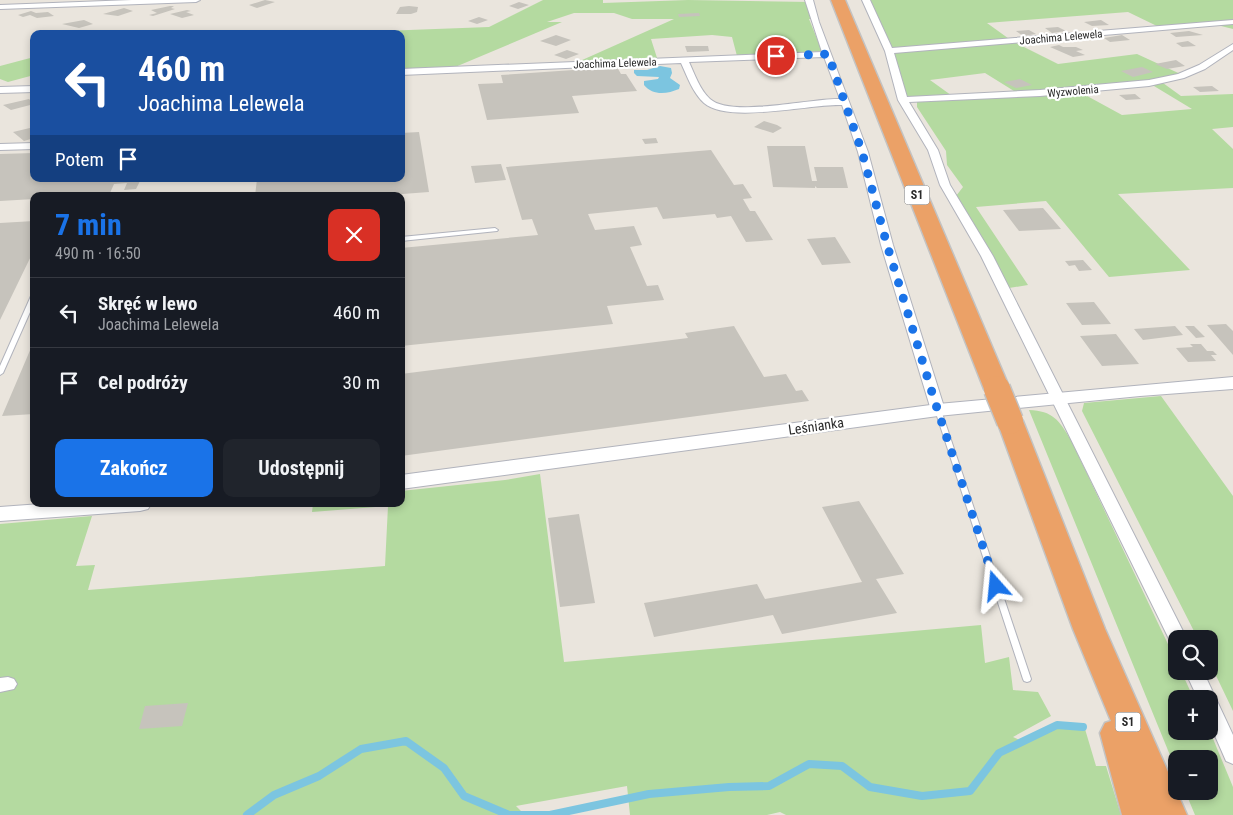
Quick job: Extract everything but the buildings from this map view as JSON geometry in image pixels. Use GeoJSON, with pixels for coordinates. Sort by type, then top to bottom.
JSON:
{"type":"FeatureCollection","features":[{"type":"Feature","properties":{"kind":"highway","name":"S1"},"geometry":{"type":"LineString","coordinates":[[838,0],[1010,421],[1089,629],[1168,815]]}},
{"type":"Feature","properties":{"kind":"highway","name":"S1"},"geometry":{"type":"LineString","coordinates":[[1089,629],[1141,815]]}},
{"type":"Feature","properties":{"kind":"street"},"geometry":{"type":"LineString","coordinates":[[0,8],[196,0]]}},
{"type":"Feature","properties":{"kind":"street"},"geometry":{"type":"LineString","coordinates":[[809,0],[815,22],[846,102],[862,152],[887,245],[938,410]]}},
{"type":"Feature","properties":{"kind":"street"},"geometry":{"type":"LineString","coordinates":[[866,0],[889,51],[903,100],[933,150],[946,185],[986,256],[1059,398],[1174,630]]}},
{"type":"Feature","properties":{"kind":"street","name":"Joachima Lelewela"},"geometry":{"type":"LineString","coordinates":[[889,51],[1233,22]]}},
{"type":"Feature","properties":{"kind":"street","name":"Wyzwolenia"},"geometry":{"type":"LineString","coordinates":[[903,100],[1049,92],[1149,83],[1180,76],[1202,68],[1233,46]]}},
{"type":"Feature","properties":{"kind":"street","name":"Joachima Lelewela"},"geometry":{"type":"LineString","coordinates":[[405,72],[828,54]]}},
{"type":"Feature","properties":{"kind":"street"},"geometry":{"type":"LineString","coordinates":[[684,60],[703,96],[709,104],[715,107],[747,109],[785,107],[828,100],[846,102]]}},
{"type":"Feature","properties":{"kind":"street"},"geometry":{"type":"LineString","coordinates":[[0,90],[30,89]]}},
{"type":"Feature","properties":{"kind":"street"},"geometry":{"type":"LineString","coordinates":[[0,147],[30,146]]}},
{"type":"Feature","properties":{"kind":"street","name":"Leśnianka"},"geometry":{"type":"LineString","coordinates":[[405,481],[938,410],[1233,383]]}},
{"type":"Feature","properties":{"kind":"street"},"geometry":{"type":"LineString","coordinates":[[0,514],[97,507]]}},
{"type":"Feature","properties":{"kind":"street"},"geometry":{"type":"LineString","coordinates":[[1218,722],[1233,756]]}},
{"type":"Feature","properties":{"kind":"lane"},"geometry":{"type":"LineString","coordinates":[[405,239],[495,230]]}},
{"type":"Feature","properties":{"kind":"lane"},"geometry":{"type":"LineString","coordinates":[[0,373],[30,305]]}},
{"type":"Feature","properties":{"kind":"lane"},"geometry":{"type":"LineString","coordinates":[[938,410],[1027,678]]}},
{"type":"Feature","properties":{"kind":"green space"},"geometry":{"type":"Polygon","coordinates":[[[543,0],[603,0],[603,3],[688,0],[810,2],[814,19],[809,19],[822,51],[737,56],[732,37],[712,35],[651,39],[658,61],[571,65],[674,19],[632,19],[614,13],[574,13],[547,22],[562,22],[448,70],[405,72],[405,30],[489,27],[543,0]]]}},
{"type":"Feature","properties":{"kind":"green space"},"geometry":{"type":"Polygon","coordinates":[[[866,0],[1233,0],[1233,29],[1217,25],[1159,27],[1128,12],[987,23],[1012,41],[1058,64],[1137,54],[1187,77],[1163,83],[1181,96],[1233,94],[1233,127],[1212,129],[1233,149],[1233,188],[1118,194],[1190,270],[1109,277],[1046,201],[976,207],[1028,285],[1009,288],[956,196],[963,187],[947,165],[946,151],[917,107],[917,102],[928,101],[903,100],[889,51],[866,0]],[[985,73],[930,80],[955,98],[1019,94],[985,73]],[[1149,83],[1078,91],[1122,115],[1192,109],[1149,83]]]}},
{"type":"Feature","properties":{"kind":"green space"},"geometry":{"type":"Polygon","coordinates":[[[30,58],[30,76],[8,82],[0,79],[0,66],[30,58]]]}},
{"type":"Feature","properties":{"kind":"green space"},"geometry":{"type":"Polygon","coordinates":[[[1161,396],[1233,496],[1233,711],[1218,680],[1218,630],[1193,630],[1082,411],[1084,403],[1161,396]]]}},
{"type":"Feature","properties":{"kind":"green space"},"geometry":{"type":"Polygon","coordinates":[[[1029,410],[1044,412],[1050,415],[1059,422],[1071,440],[1168,644],[1168,680],[1185,680],[1190,690],[1168,690],[1168,740],[1214,740],[1218,750],[1168,750],[1029,410]]]}},
{"type":"Feature","properties":{"kind":"green space"},"geometry":{"type":"Polygon","coordinates":[[[540,474],[564,662],[981,625],[985,663],[1009,657],[1013,690],[1038,692],[1051,716],[1013,737],[1026,743],[1059,727],[1085,729],[1096,766],[1106,766],[1121,815],[786,815],[780,812],[767,815],[630,815],[627,786],[516,806],[525,815],[0,815],[0,524],[92,516],[76,566],[95,565],[88,590],[385,566],[388,507],[405,507],[405,491],[505,480],[540,474]]]}},
{"type":"Feature","properties":{"kind":"green space"},"geometry":{"type":"Polygon","coordinates":[[[313,507],[375,507],[312,512],[313,507]]]}},
{"type":"Feature","properties":{"kind":"green space"},"geometry":{"type":"Polygon","coordinates":[[[1218,751],[1233,787],[1233,815],[1195,815],[1189,800],[1218,800],[1218,751]]]}},
{"type":"Feature","properties":{"kind":"water"},"geometry":{"type":"Polygon","coordinates":[[[660,66],[671,68],[670,78],[680,85],[679,89],[665,93],[652,91],[644,85],[644,81],[658,79],[659,77],[637,76],[634,73],[634,70],[647,70],[660,66]]]}},
{"type":"Feature","properties":{"kind":"waterway"},"geometry":{"type":"LineString","coordinates":[[247,815],[274,795],[319,776],[361,749],[406,741],[444,768],[464,796],[509,815],[550,815],[649,794],[729,787],[769,786],[809,764],[842,766],[870,787],[922,796],[970,791],[999,753],[1057,725],[1083,727]]}},
{"type":"Feature","properties":{"kind":"route"},"geometry":{"type":"LineString","coordinates":[[776,56],[828,54],[862,152],[880,212],[887,245],[934,399],[996,586]]}}]}
